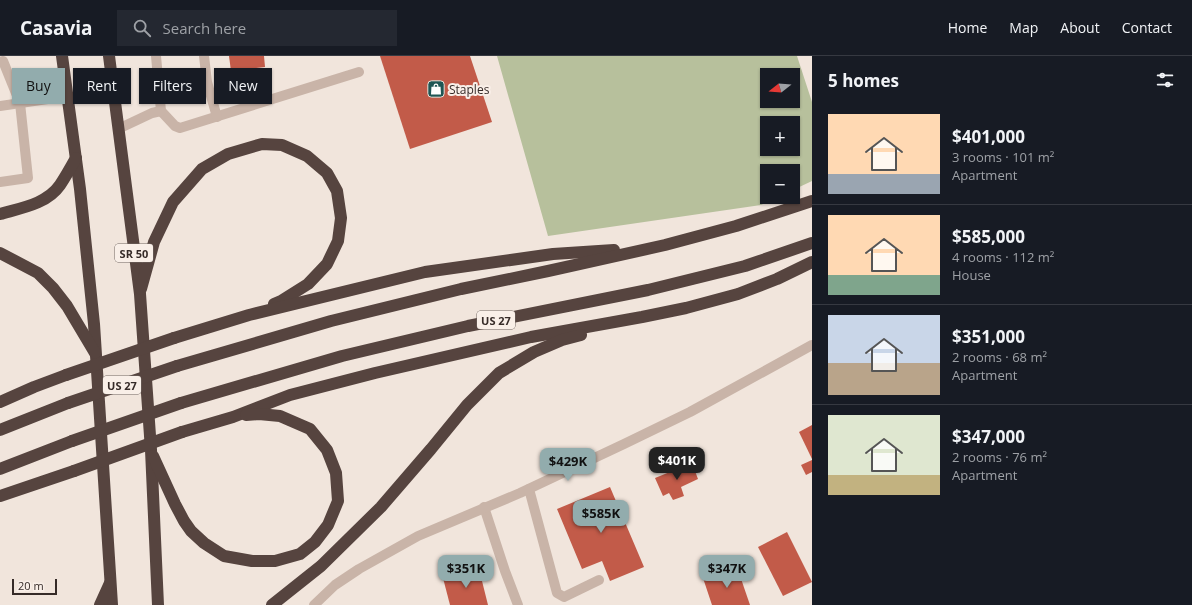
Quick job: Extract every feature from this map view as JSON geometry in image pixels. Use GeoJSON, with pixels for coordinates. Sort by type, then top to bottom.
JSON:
{"type":"FeatureCollection","features":[{"type":"Feature","properties":{"kind":"highway"},"geometry":{"type":"LineString","coordinates":[[62,56],[76,158],[94,324],[112,605]]}},
{"type":"Feature","properties":{"kind":"highway","name":"SR 50"},"geometry":{"type":"LineString","coordinates":[[109,56],[140,294],[151,450],[158,605]]}},
{"type":"Feature","properties":{"kind":"highway"},"geometry":{"type":"LineString","coordinates":[[140,294],[154,242],[173,202],[202,169],[228,154],[262,144],[282,145],[307,156],[327,173],[337,191],[341,218],[338,241],[326,264],[308,284],[281,301],[249,315]]}},
{"type":"Feature","properties":{"kind":"highway"},"geometry":{"type":"LineString","coordinates":[[0,214],[33,204],[49,196],[60,186],[76,158]]}},
{"type":"Feature","properties":{"kind":"highway","name":"US 27"},"geometry":{"type":"LineString","coordinates":[[0,430],[68,403],[177,366],[331,320],[461,289],[665,245],[736,226],[812,201]]}},
{"type":"Feature","properties":{"kind":"highway","name":"US 27"},"geometry":{"type":"LineString","coordinates":[[0,469],[72,441],[181,403],[342,356],[468,326],[648,290],[745,266],[812,242]]}},
{"type":"Feature","properties":{"kind":"highway"},"geometry":{"type":"LineString","coordinates":[[0,402],[66,375],[174,338],[249,315],[425,272],[553,254],[665,245]]}},
{"type":"Feature","properties":{"kind":"highway"},"geometry":{"type":"LineString","coordinates":[[0,253],[38,273],[53,288],[66,306],[96,356]]}},
{"type":"Feature","properties":{"kind":"highway"},"geometry":{"type":"LineString","coordinates":[[0,496],[290,395],[375,373],[531,337],[686,308],[738,294],[776,279],[812,262]]}},
{"type":"Feature","properties":{"kind":"highway"},"geometry":{"type":"LineString","coordinates":[[272,605],[321,566],[381,507],[467,405],[499,373],[534,352],[562,340],[642,317]]}},
{"type":"Feature","properties":{"kind":"highway"},"geometry":{"type":"LineString","coordinates":[[0,394],[34,387]]}},
{"type":"Feature","properties":{"kind":"highway"},"geometry":{"type":"LineString","coordinates":[[151,450],[184,521],[191,531],[204,543],[224,556],[252,561],[276,560],[300,554],[315,542],[328,525],[338,501],[336,473],[327,450],[310,429],[280,416],[259,414],[233,416]]}},
{"type":"Feature","properties":{"kind":"highway"},"geometry":{"type":"LineString","coordinates":[[100,605],[110,582]]}},
{"type":"Feature","properties":{"kind":"street"},"geometry":{"type":"LineString","coordinates":[[156,56],[161,111],[175,126],[180,128],[359,72]]}},
{"type":"Feature","properties":{"kind":"street"},"geometry":{"type":"LineString","coordinates":[[204,56],[207,82],[217,117]]}},
{"type":"Feature","properties":{"kind":"street"},"geometry":{"type":"LineString","coordinates":[[0,62],[3,61],[12,83]]}},
{"type":"Feature","properties":{"kind":"street"},"geometry":{"type":"LineString","coordinates":[[0,106],[13,104]]}},
{"type":"Feature","properties":{"kind":"street"},"geometry":{"type":"LineString","coordinates":[[0,182],[28,178],[20,104]]}},
{"type":"Feature","properties":{"kind":"street"},"geometry":{"type":"LineString","coordinates":[[118,129],[152,112],[161,111]]}},
{"type":"Feature","properties":{"kind":"street"},"geometry":{"type":"LineString","coordinates":[[314,605],[335,585],[359,569],[418,536],[529,488],[624,444],[690,412],[812,345]]}},
{"type":"Feature","properties":{"kind":"street"},"geometry":{"type":"LineString","coordinates":[[529,488],[557,593],[564,597],[599,580]]}},
{"type":"Feature","properties":{"kind":"street"},"geometry":{"type":"LineString","coordinates":[[484,507],[518,605]]}},
{"type":"Feature","properties":{"kind":"green space"},"geometry":{"type":"Polygon","coordinates":[[[497,56],[797,56],[812,102],[812,181],[800,187],[800,164],[760,164],[760,204],[763,204],[548,236],[497,56]]]}},
{"type":"Feature","properties":{"kind":"building"},"geometry":{"type":"Polygon","coordinates":[[[229,56],[264,56],[265,67],[231,68],[229,56]]]}},
{"type":"Feature","properties":{"kind":"building","name":"Staples"},"geometry":{"type":"Polygon","coordinates":[[[380,56],[470,56],[492,122],[410,149],[380,56]]]}},
{"type":"Feature","properties":{"kind":"building"},"geometry":{"type":"Polygon","coordinates":[[[812,425],[812,459],[799,432],[812,425]]]}},
{"type":"Feature","properties":{"kind":"building"},"geometry":{"type":"Polygon","coordinates":[[[812,460],[812,472],[806,475],[801,465],[812,460]]]}},
{"type":"Feature","properties":{"kind":"building"},"geometry":{"type":"Polygon","coordinates":[[[692,463],[698,479],[681,487],[684,496],[673,500],[669,493],[663,496],[655,478],[692,463]]]}},
{"type":"Feature","properties":{"kind":"building"},"geometry":{"type":"Polygon","coordinates":[[[610,487],[644,567],[610,581],[602,561],[582,569],[557,509],[610,487]]]}},
{"type":"Feature","properties":{"kind":"building"},"geometry":{"type":"Polygon","coordinates":[[[787,532],[812,582],[783,596],[758,547],[787,532]]]}},
{"type":"Feature","properties":{"kind":"building"},"geometry":{"type":"Polygon","coordinates":[[[737,567],[750,605],[712,605],[703,578],[737,567]]]}},
{"type":"Feature","properties":{"kind":"building"},"geometry":{"type":"Polygon","coordinates":[[[479,569],[488,605],[450,605],[443,578],[479,569]]]}},
{"type":"Feature","properties":{"kind":"place","name":"Staples"},"geometry":{"type":"Point","coordinates":[436,89]}}]}
